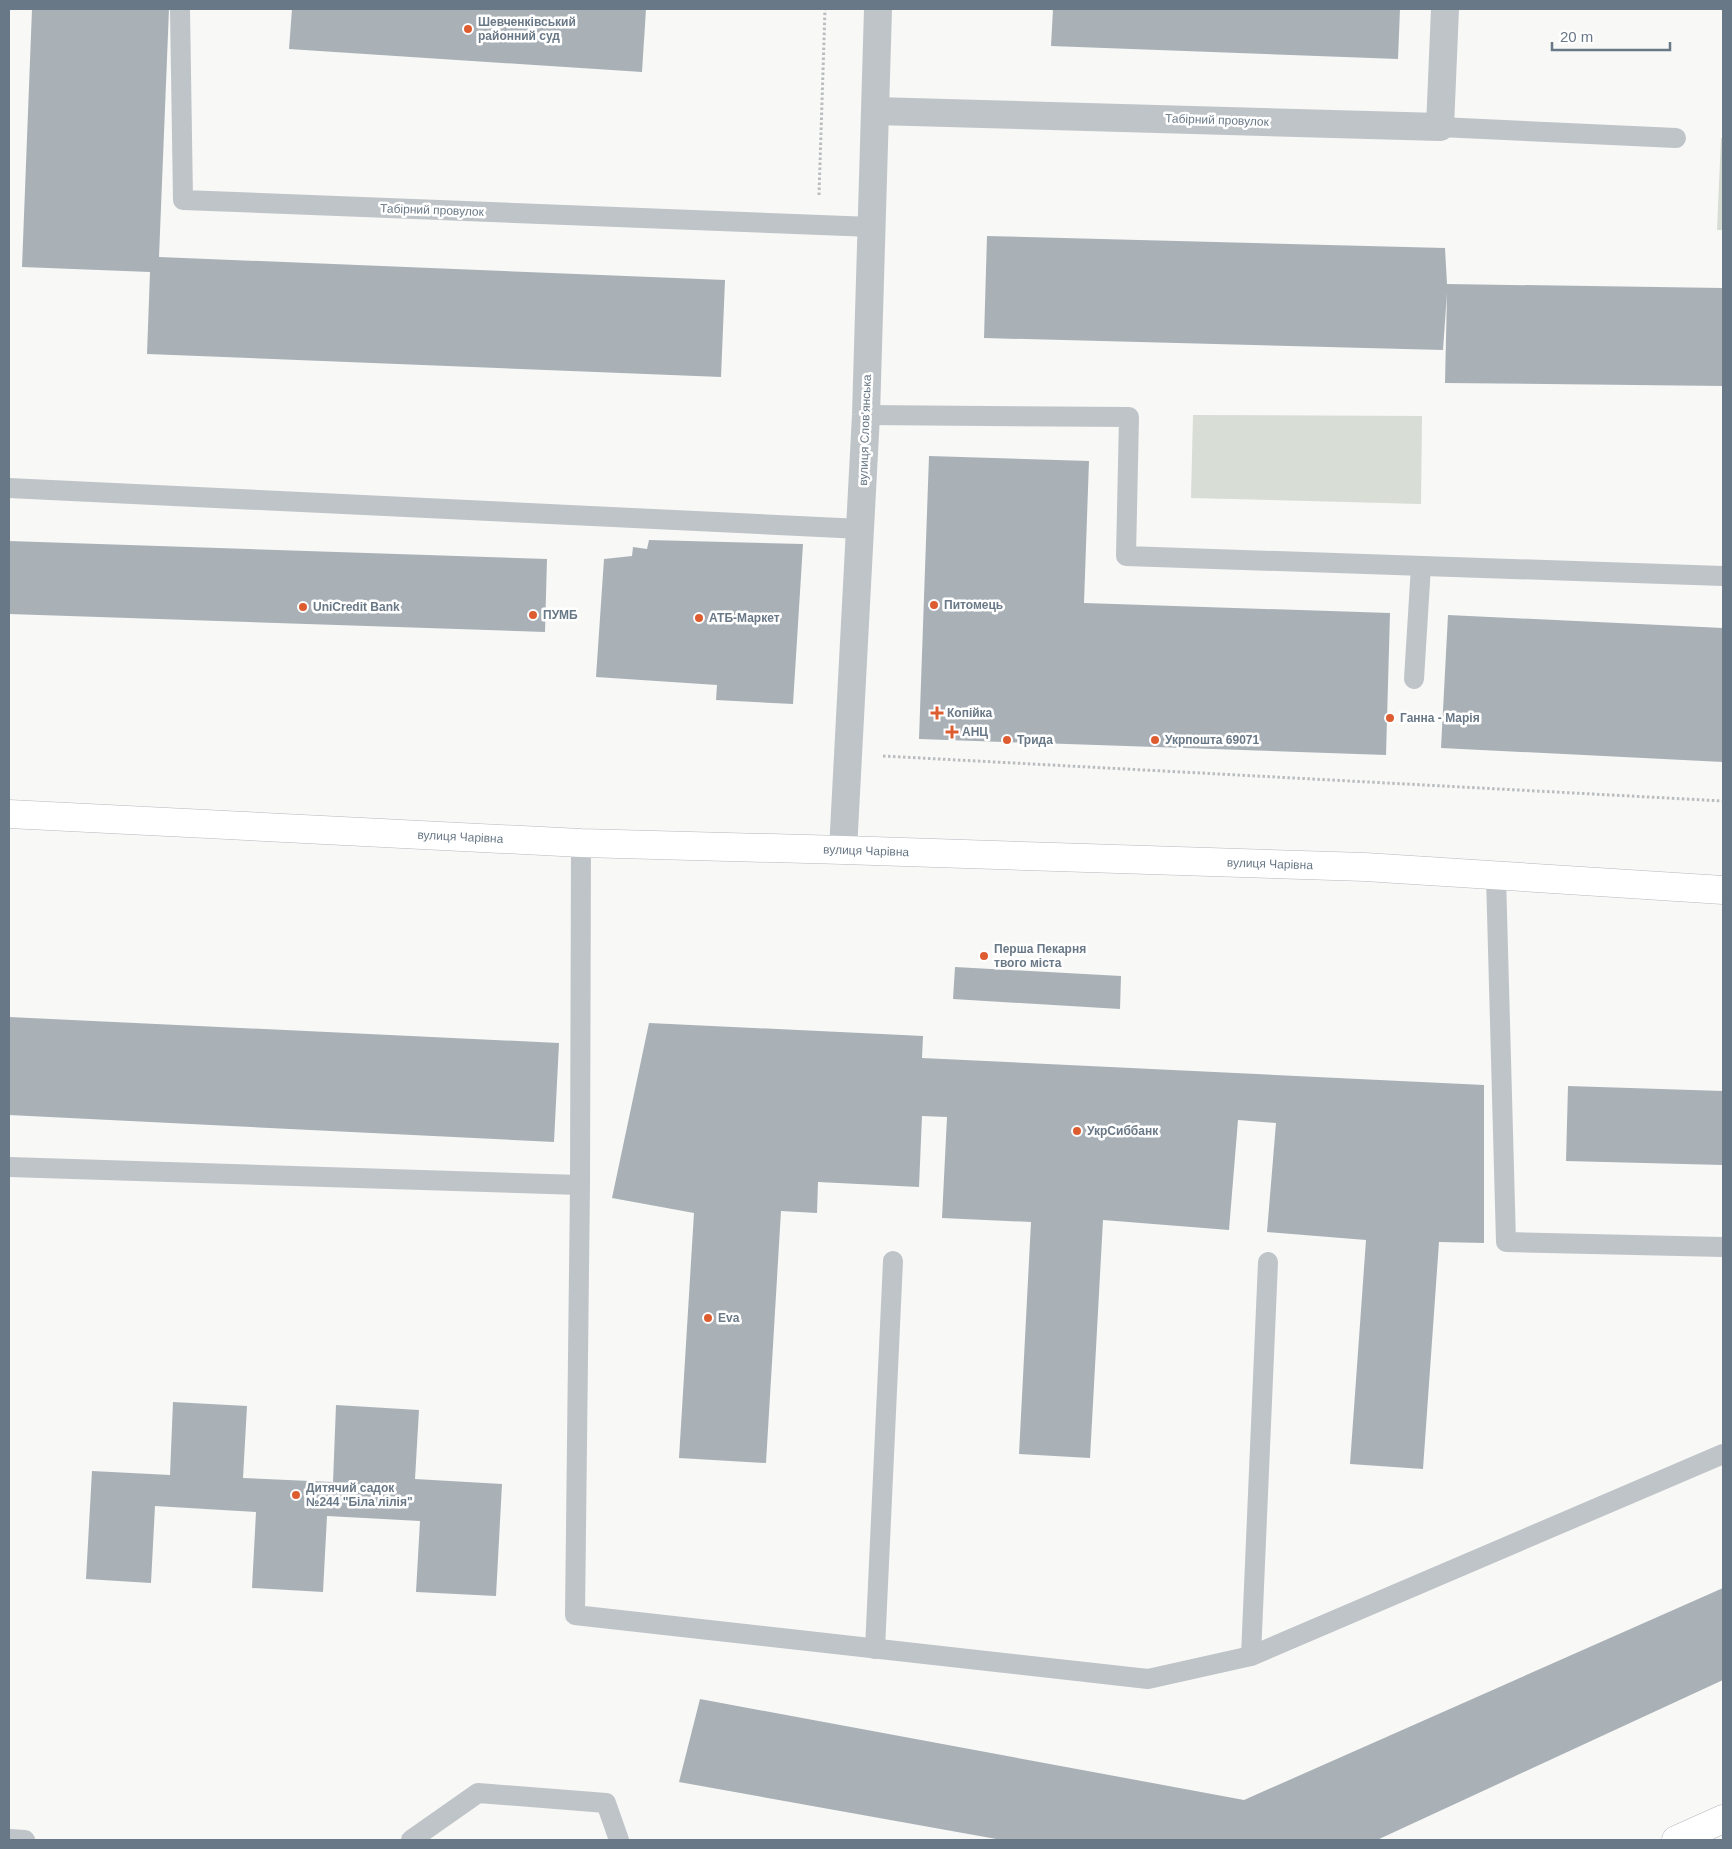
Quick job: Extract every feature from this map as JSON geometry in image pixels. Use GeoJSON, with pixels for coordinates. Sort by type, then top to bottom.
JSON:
{"type":"FeatureCollection","features":[{"type":"Feature","properties":{"kind":"street","name":"вулиця Слов’янська"},"geometry":{"type":"LineString","coordinates":[[843,850],[866,415],[878,9]]}},
{"type":"Feature","properties":{"kind":"street"},"geometry":{"type":"LineString","coordinates":[[1440,127],[1445,9]]}},
{"type":"Feature","properties":{"kind":"street","name":"Табірний провулок"},"geometry":{"type":"LineString","coordinates":[[876,110],[1440,127]]}},
{"type":"Feature","properties":{"kind":"street","name":"вулиця Чарівна"},"geometry":{"type":"LineString","coordinates":[[9,814],[581,843],[1365,867],[1723,890]]}},
{"type":"Feature","properties":{"kind":"street"},"geometry":{"type":"LineString","coordinates":[[1676,1840],[1723,1819]]}},
{"type":"Feature","properties":{"kind":"lane","name":"Табірний провулок"},"geometry":{"type":"LineString","coordinates":[[180,9],[183,200],[872,227]]}},
{"type":"Feature","properties":{"kind":"lane"},"geometry":{"type":"LineString","coordinates":[[1440,127],[1676,138]]}},
{"type":"Feature","properties":{"kind":"lane"},"geometry":{"type":"LineString","coordinates":[[866,415],[1129,417],[1126,556],[1723,576]]}},
{"type":"Feature","properties":{"kind":"lane"},"geometry":{"type":"LineString","coordinates":[[9,488],[861,529]]}},
{"type":"Feature","properties":{"kind":"lane"},"geometry":{"type":"LineString","coordinates":[[1414,679],[1421,566]]}},
{"type":"Feature","properties":{"kind":"lane"},"geometry":{"type":"LineString","coordinates":[[581,843],[580,1185],[575,1615],[1148,1679],[1251,1656],[1723,1454]]}},
{"type":"Feature","properties":{"kind":"lane"},"geometry":{"type":"LineString","coordinates":[[1496,876],[1506,1242],[1723,1247]]}},
{"type":"Feature","properties":{"kind":"lane"},"geometry":{"type":"LineString","coordinates":[[9,1167],[580,1185]]}},
{"type":"Feature","properties":{"kind":"lane"},"geometry":{"type":"LineString","coordinates":[[875,1649],[893,1261]]}},
{"type":"Feature","properties":{"kind":"lane"},"geometry":{"type":"LineString","coordinates":[[1251,1656],[1268,1262]]}},
{"type":"Feature","properties":{"kind":"lane"},"geometry":{"type":"LineString","coordinates":[[411,1840],[478,1793],[606,1803],[619,1840]]}},
{"type":"Feature","properties":{"kind":"lane"},"geometry":{"type":"LineString","coordinates":[[9,1839],[25,1840]]}},
{"type":"Feature","properties":{"kind":"path"},"geometry":{"type":"LineString","coordinates":[[818,225],[825,9]]}},
{"type":"Feature","properties":{"kind":"path"},"geometry":{"type":"LineString","coordinates":[[849,754],[1723,801]]}},
{"type":"Feature","properties":{"kind":"shaded area"},"geometry":{"type":"Polygon","coordinates":[[[1721,138],[1723,138],[1723,230],[1717,230],[1721,138]]]}},
{"type":"Feature","properties":{"kind":"shaded area"},"geometry":{"type":"Polygon","coordinates":[[[1193,415],[1422,416],[1421,504],[1191,498],[1193,415]]]}},
{"type":"Feature","properties":{"kind":"building"},"geometry":{"type":"Polygon","coordinates":[[[32,9],[169,9],[159,257],[725,280],[721,377],[147,354],[150,272],[22,267],[32,9]]]}},
{"type":"Feature","properties":{"kind":"building","name":"Шевченківський районний суд"},"geometry":{"type":"Polygon","coordinates":[[[292,9],[646,9],[642,72],[289,49],[292,9]]]}},
{"type":"Feature","properties":{"kind":"building"},"geometry":{"type":"Polygon","coordinates":[[[1053,9],[1400,9],[1398,59],[1051,46],[1053,9]]]}},
{"type":"Feature","properties":{"kind":"building"},"geometry":{"type":"Polygon","coordinates":[[[987,236],[1445,248],[1447,284],[1723,288],[1723,386],[1445,383],[1447,293],[1443,350],[984,338],[987,236]]]}},
{"type":"Feature","properties":{"kind":"building"},"geometry":{"type":"Polygon","coordinates":[[[929,456],[1089,461],[1084,603],[1390,613],[1386,755],[919,739],[929,456]]]}},
{"type":"Feature","properties":{"kind":"building","name":"АТБ-Маркет"},"geometry":{"type":"Polygon","coordinates":[[[649,540],[803,544],[793,704],[716,700],[717,685],[596,677],[604,559],[632,556],[633,547],[647,549],[649,540]]]}},
{"type":"Feature","properties":{"kind":"building"},"geometry":{"type":"Polygon","coordinates":[[[9,541],[547,559],[545,632],[9,614],[9,541]]]}},
{"type":"Feature","properties":{"kind":"building"},"geometry":{"type":"Polygon","coordinates":[[[1448,615],[1723,628],[1723,762],[1441,748],[1448,615]]]}},
{"type":"Feature","properties":{"kind":"building"},"geometry":{"type":"Polygon","coordinates":[[[955,967],[1121,976],[1120,1009],[953,999],[955,967]]]}},
{"type":"Feature","properties":{"kind":"building"},"geometry":{"type":"Polygon","coordinates":[[[9,1017],[559,1043],[554,1142],[9,1115],[9,1017]]]}},
{"type":"Feature","properties":{"kind":"building"},"geometry":{"type":"Polygon","coordinates":[[[649,1023],[923,1036],[922,1058],[1484,1085],[1484,1243],[1439,1242],[1423,1469],[1350,1464],[1366,1240],[1267,1232],[1276,1123],[1238,1120],[1229,1230],[1103,1220],[1090,1458],[1019,1454],[1031,1222],[942,1218],[947,1117],[922,1116],[919,1187],[818,1182],[817,1213],[781,1211],[766,1463],[679,1458],[694,1213],[612,1198],[649,1023]]]}},
{"type":"Feature","properties":{"kind":"building"},"geometry":{"type":"Polygon","coordinates":[[[1568,1086],[1723,1091],[1723,1165],[1566,1161],[1568,1086]]]}},
{"type":"Feature","properties":{"kind":"building","name":"Дитячий садок №244 \"Біла лілія\""},"geometry":{"type":"Polygon","coordinates":[[[173,1402],[247,1406],[243,1478],[333,1482],[336,1405],[419,1410],[415,1479],[502,1484],[496,1596],[416,1592],[420,1521],[327,1516],[323,1592],[252,1588],[256,1512],[155,1506],[151,1583],[86,1579],[92,1471],[170,1475],[173,1402]]]}},
{"type":"Feature","properties":{"kind":"building"},"geometry":{"type":"Polygon","coordinates":[[[1723,1588],[1723,1680],[1377,1840],[1002,1840],[679,1782],[700,1699],[1244,1800],[1723,1588]]]}},
{"type":"Feature","properties":{"kind":"place","name":"Шевченківський районний суд"},"geometry":{"type":"Point","coordinates":[468,29]}},
{"type":"Feature","properties":{"kind":"place","name":"Питомець"},"geometry":{"type":"Point","coordinates":[934,605]}},
{"type":"Feature","properties":{"kind":"place","name":"UniCredit Bank"},"geometry":{"type":"Point","coordinates":[303,607]}},
{"type":"Feature","properties":{"kind":"place","name":"ПУМБ"},"geometry":{"type":"Point","coordinates":[533,615]}},
{"type":"Feature","properties":{"kind":"place","name":"АТБ-Маркет"},"geometry":{"type":"Point","coordinates":[699,618]}},
{"type":"Feature","properties":{"kind":"place","name":"Копійка"},"geometry":{"type":"Point","coordinates":[937,713]}},
{"type":"Feature","properties":{"kind":"place","name":"Ганна - Марія"},"geometry":{"type":"Point","coordinates":[1390,718]}},
{"type":"Feature","properties":{"kind":"place","name":"АНЦ"},"geometry":{"type":"Point","coordinates":[952,732]}},
{"type":"Feature","properties":{"kind":"place","name":"Трида"},"geometry":{"type":"Point","coordinates":[1007,740]}},
{"type":"Feature","properties":{"kind":"place","name":"Укрпошта 69071"},"geometry":{"type":"Point","coordinates":[1155,740]}},
{"type":"Feature","properties":{"kind":"place","name":"Перша Пекарня твого міста"},"geometry":{"type":"Point","coordinates":[984,956]}},
{"type":"Feature","properties":{"kind":"place","name":"УкрСиббанк"},"geometry":{"type":"Point","coordinates":[1077,1131]}},
{"type":"Feature","properties":{"kind":"place","name":"Eva"},"geometry":{"type":"Point","coordinates":[708,1318]}},
{"type":"Feature","properties":{"kind":"place","name":"Дитячий садок №244 \"Біла лілія\""},"geometry":{"type":"Point","coordinates":[296,1495]}}]}
